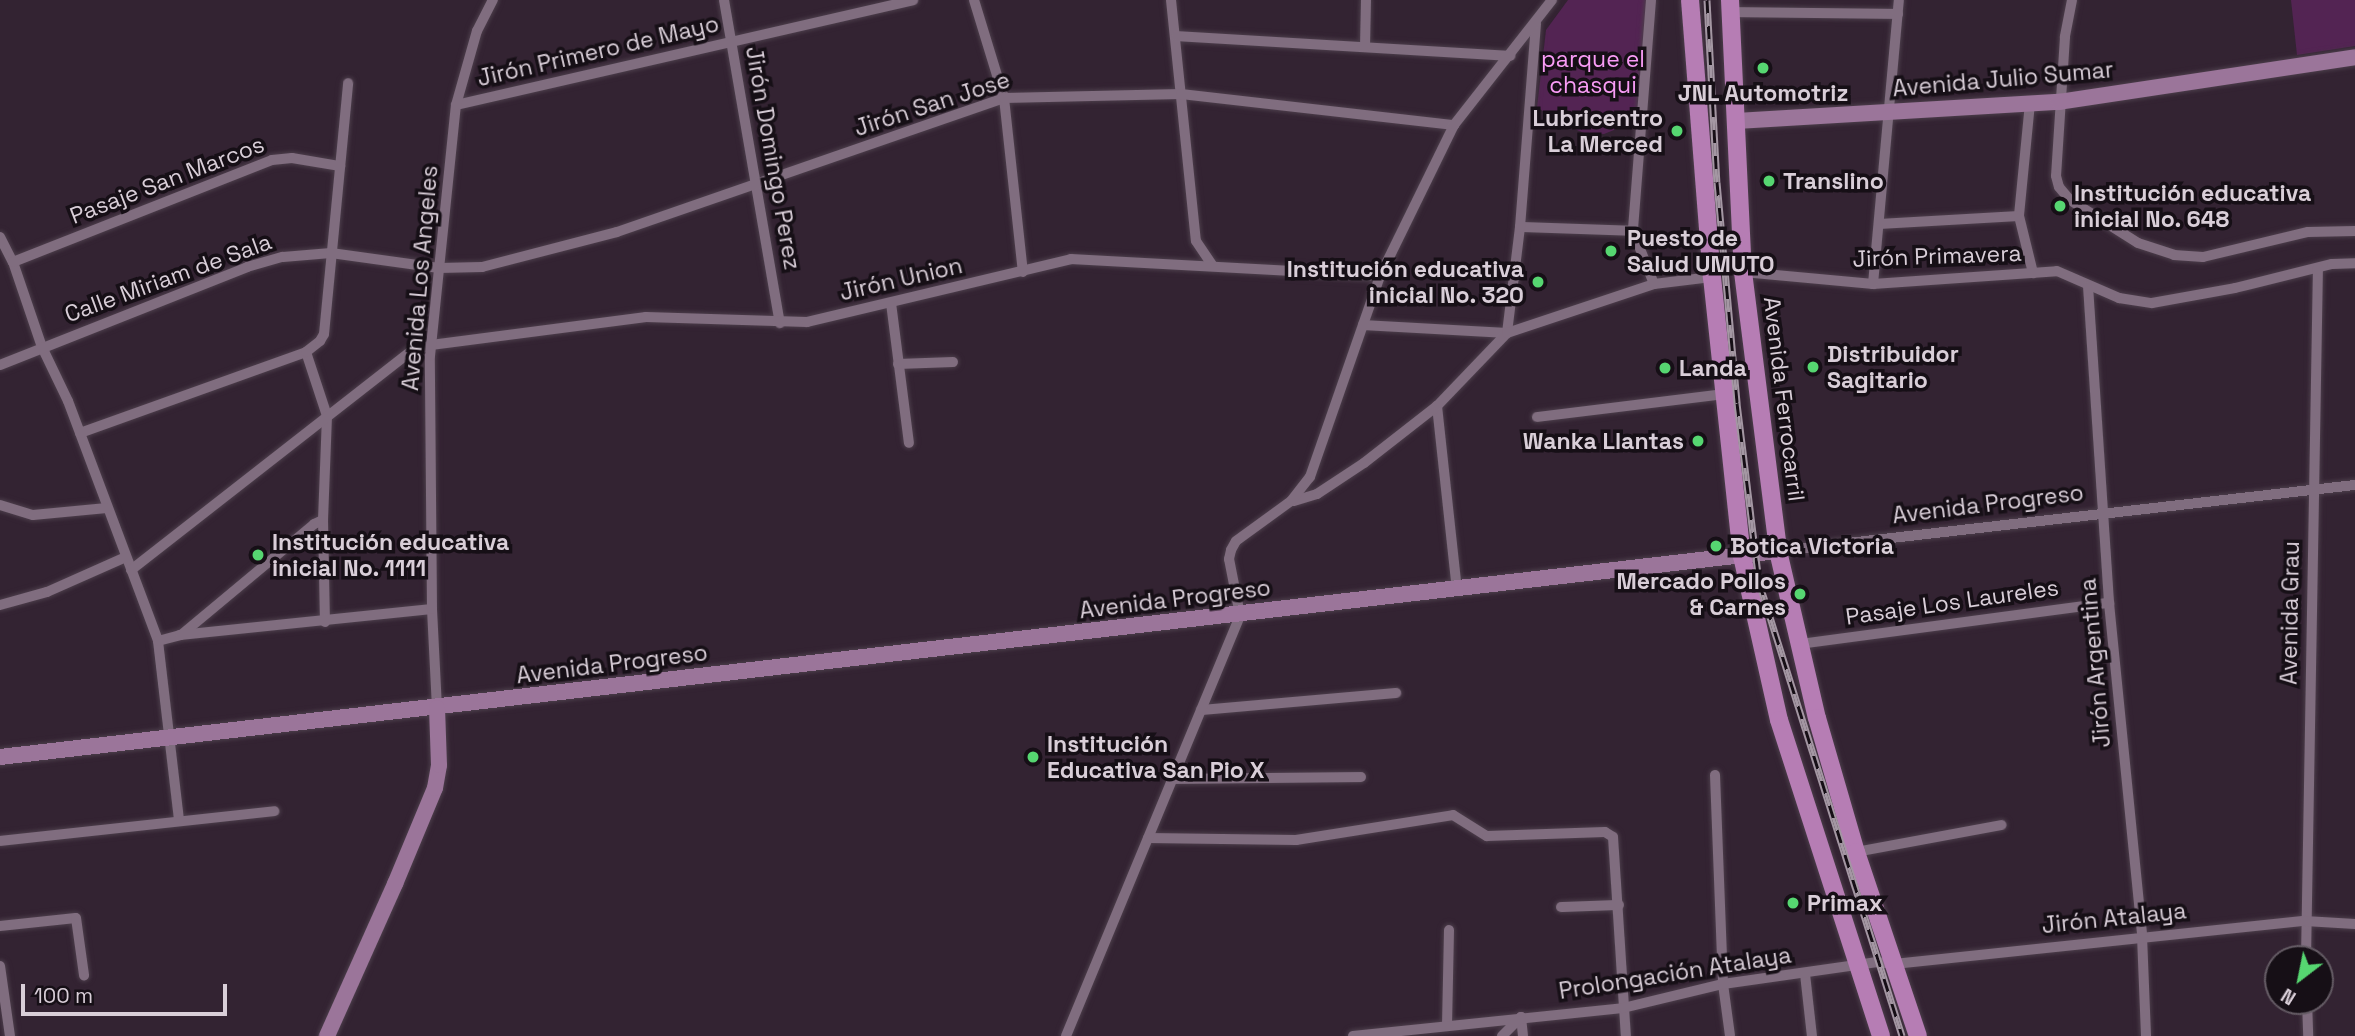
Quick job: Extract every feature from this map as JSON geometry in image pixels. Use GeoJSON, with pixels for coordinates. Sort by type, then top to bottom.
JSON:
{"type":"FeatureCollection","features":[{"type":"Feature","properties":{"kind":"main road"},"geometry":{"type":"LineString","coordinates":[[1690,0],[1712,277],[1742,556],[1779,720],[1881,1036]]}},
{"type":"Feature","properties":{"kind":"main road","name":"Avenida Ferrocarril"},"geometry":{"type":"LineString","coordinates":[[1730,6],[1743,272],[1778,551],[1817,718],[1886,963],[1918,1036]]}},
{"type":"Feature","properties":{"kind":"street","name":"Avenida Los Angeles"},"geometry":{"type":"LineString","coordinates":[[437,708],[432,609],[431,345],[456,104],[478,31],[493,0]]}},
{"type":"Feature","properties":{"kind":"street","name":"Jirón Domingo Perez"},"geometry":{"type":"LineString","coordinates":[[724,0],[780,323]]}},
{"type":"Feature","properties":{"kind":"street","name":"Jirón Primero de Mayo"},"geometry":{"type":"LineString","coordinates":[[456,104],[913,0]]}},
{"type":"Feature","properties":{"kind":"street"},"geometry":{"type":"LineString","coordinates":[[974,0],[1004,98],[1023,272]]}},
{"type":"Feature","properties":{"kind":"street"},"geometry":{"type":"LineString","coordinates":[[1171,0],[1195,241],[1213,266]]}},
{"type":"Feature","properties":{"kind":"street"},"geometry":{"type":"LineString","coordinates":[[1365,47],[1366,0]]}},
{"type":"Feature","properties":{"kind":"street"},"geometry":{"type":"LineString","coordinates":[[1066,1036],[1240,615],[1229,559],[1231,550],[1236,541],[1291,502],[1310,477],[1380,276],[1454,125],[1552,0]]}},
{"type":"Feature","properties":{"kind":"street"},"geometry":{"type":"LineString","coordinates":[[1651,0],[1633,231],[1654,284]]}},
{"type":"Feature","properties":{"kind":"street"},"geometry":{"type":"LineString","coordinates":[[1873,284],[1899,0]]}},
{"type":"Feature","properties":{"kind":"street"},"geometry":{"type":"LineString","coordinates":[[2072,0],[2059,102],[2056,176],[2059,187],[2088,215],[2138,243],[2174,255],[2203,257],[2308,232],[2355,231]]}},
{"type":"Feature","properties":{"kind":"street"},"geometry":{"type":"LineString","coordinates":[[1730,6],[1898,14]]}},
{"type":"Feature","properties":{"kind":"street"},"geometry":{"type":"LineString","coordinates":[[1291,502],[1317,494],[1364,463],[1437,406],[1507,334],[1520,227],[1536,23]]}},
{"type":"Feature","properties":{"kind":"street"},"geometry":{"type":"LineString","coordinates":[[1176,36],[1510,55]]}},
{"type":"Feature","properties":{"kind":"street","name":"Avenida Julio Sumar"},"geometry":{"type":"LineString","coordinates":[[1735,121],[2059,102],[2355,57]]}},
{"type":"Feature","properties":{"kind":"street"},"geometry":{"type":"LineString","coordinates":[[80,433],[306,352],[320,341],[324,334],[348,83]]}},
{"type":"Feature","properties":{"kind":"street","name":"Jirón San Jose"},"geometry":{"type":"LineString","coordinates":[[439,268],[482,267],[617,232],[1004,98],[1181,94],[1454,125]]}},
{"type":"Feature","properties":{"kind":"street"},"geometry":{"type":"LineString","coordinates":[[2030,103],[2019,216],[2033,273]]}},
{"type":"Feature","properties":{"kind":"street","name":"Pasaje San Marcos"},"geometry":{"type":"LineString","coordinates":[[13,262],[272,160],[292,158],[340,166]]}},
{"type":"Feature","properties":{"kind":"street"},"geometry":{"type":"LineString","coordinates":[[1879,224],[2019,216]]}},
{"type":"Feature","properties":{"kind":"street"},"geometry":{"type":"LineString","coordinates":[[1520,227],[1633,231]]}},
{"type":"Feature","properties":{"kind":"street"},"geometry":{"type":"LineString","coordinates":[[0,237],[13,262],[42,347],[80,433],[158,641],[179,820]]}},
{"type":"Feature","properties":{"kind":"street","name":"Calle Miriam de Sala"},"geometry":{"type":"LineString","coordinates":[[0,365],[247,267],[283,257],[331,254],[439,268]]}},
{"type":"Feature","properties":{"kind":"street","name":"Jirón Union"},"geometry":{"type":"LineString","coordinates":[[131,570],[410,352],[431,345],[646,317],[807,322],[1070,259],[1380,276]]}},
{"type":"Feature","properties":{"kind":"street","name":"Jirón Primavera"},"geometry":{"type":"LineString","coordinates":[[1743,272],[1873,284],[2057,271],[2119,298],[2152,303],[2235,288],[2332,264],[2355,263]]}},
{"type":"Feature","properties":{"kind":"street","name":"Avenida Grau"},"geometry":{"type":"LineString","coordinates":[[2306,945],[2318,268]]}},
{"type":"Feature","properties":{"kind":"street"},"geometry":{"type":"LineString","coordinates":[[1363,325],[1507,334],[1654,284],[1712,277]]}},
{"type":"Feature","properties":{"kind":"street","name":"Jirón Argentina"},"geometry":{"type":"LineString","coordinates":[[2088,286],[2109,603],[2142,936],[2146,1036]]}},
{"type":"Feature","properties":{"kind":"street"},"geometry":{"type":"LineString","coordinates":[[891,303],[909,443]]}},
{"type":"Feature","properties":{"kind":"street"},"geometry":{"type":"LineString","coordinates":[[306,352],[327,416],[323,520],[325,622]]}},
{"type":"Feature","properties":{"kind":"street"},"geometry":{"type":"LineString","coordinates":[[898,364],[953,362]]}},
{"type":"Feature","properties":{"kind":"street"},"geometry":{"type":"LineString","coordinates":[[1536,416],[1724,394]]}},
{"type":"Feature","properties":{"kind":"street"},"geometry":{"type":"LineString","coordinates":[[1437,406],[1457,589]]}},
{"type":"Feature","properties":{"kind":"street","name":"Avenida Progreso"},"geometry":{"type":"LineString","coordinates":[[1,752],[437,708],[2355,485]]}},
{"type":"Feature","properties":{"kind":"street"},"geometry":{"type":"LineString","coordinates":[[0,505],[33,515],[107,508]]}},
{"type":"Feature","properties":{"kind":"street"},"geometry":{"type":"LineString","coordinates":[[180,635],[314,524],[323,520]]}},
{"type":"Feature","properties":{"kind":"street"},"geometry":{"type":"LineString","coordinates":[[0,606],[47,592],[125,556]]}},
{"type":"Feature","properties":{"kind":"street","name":"Pasaje Los Laureles"},"geometry":{"type":"LineString","coordinates":[[1800,643],[2109,603]]}},
{"type":"Feature","properties":{"kind":"street"},"geometry":{"type":"LineString","coordinates":[[158,641],[180,635],[432,609]]}},
{"type":"Feature","properties":{"kind":"street"},"geometry":{"type":"LineString","coordinates":[[1201,710],[1396,693]]}},
{"type":"Feature","properties":{"kind":"street"},"geometry":{"type":"LineString","coordinates":[[327,1036],[396,884],[435,788],[439,765],[437,708]]}},
{"type":"Feature","properties":{"kind":"street"},"geometry":{"type":"LineString","coordinates":[[1715,775],[1723,984],[1730,1036]]}},
{"type":"Feature","properties":{"kind":"street"},"geometry":{"type":"LineString","coordinates":[[1172,779],[1361,777]]}},
{"type":"Feature","properties":{"kind":"street"},"geometry":{"type":"LineString","coordinates":[[0,841],[274,811]]}},
{"type":"Feature","properties":{"kind":"street"},"geometry":{"type":"LineString","coordinates":[[1148,838],[1296,840],[1453,815],[1487,836],[1605,832],[1613,837],[1626,1036]]}},
{"type":"Feature","properties":{"kind":"street"},"geometry":{"type":"LineString","coordinates":[[1856,852],[2002,825]]}},
{"type":"Feature","properties":{"kind":"street"},"geometry":{"type":"LineString","coordinates":[[1561,907],[1619,905]]}},
{"type":"Feature","properties":{"kind":"street"},"geometry":{"type":"LineString","coordinates":[[0,926],[76,918],[84,975]]}},
{"type":"Feature","properties":{"kind":"street","name":"Jirón Atalaya"},"geometry":{"type":"LineString","coordinates":[[1886,963],[2305,920],[2355,925]]}},
{"type":"Feature","properties":{"kind":"street"},"geometry":{"type":"LineString","coordinates":[[1447,1026],[1449,930]]}},
{"type":"Feature","properties":{"kind":"street","name":"Prolongación Atalaya"},"geometry":{"type":"LineString","coordinates":[[1353,1036],[1623,1008],[1723,984],[1886,963]]}},
{"type":"Feature","properties":{"kind":"street"},"geometry":{"type":"LineString","coordinates":[[0,966],[3,1009],[10,1036]]}},
{"type":"Feature","properties":{"kind":"street"},"geometry":{"type":"LineString","coordinates":[[1805,974],[1812,1036]]}},
{"type":"Feature","properties":{"kind":"street"},"geometry":{"type":"LineString","coordinates":[[2307,1015],[2308,1036]]}},
{"type":"Feature","properties":{"kind":"street"},"geometry":{"type":"LineString","coordinates":[[1502,1036],[1521,1017]]}},
{"type":"Feature","properties":{"kind":"street"},"geometry":{"type":"LineString","coordinates":[[1521,1017],[1523,1036]]}},
{"type":"Feature","properties":{"kind":"green space","name":"parque el chasqui"},"geometry":{"type":"Polygon","coordinates":[[[1568,0],[1647,0],[1644,118],[1604,134],[1584,133],[1558,122],[1537,107],[1546,30],[1568,0]]]}},
{"type":"Feature","properties":{"kind":"green space"},"geometry":{"type":"Polygon","coordinates":[[[2291,0],[2355,0],[2355,46],[2297,55],[2291,0]]]}},
{"type":"Feature","properties":{"kind":"railway"},"geometry":{"type":"LineString","coordinates":[[1707,0],[1717,182],[1737,403],[1759,582],[1902,1036]]}},
{"type":"Feature","properties":{"kind":"place","name":"JNL Automotriz"},"geometry":{"type":"Point","coordinates":[1763,68]}},
{"type":"Feature","properties":{"kind":"place","name":"Lubricentro La Merced"},"geometry":{"type":"Point","coordinates":[1677,131]}},
{"type":"Feature","properties":{"kind":"place","name":"Translino"},"geometry":{"type":"Point","coordinates":[1769,181]}},
{"type":"Feature","properties":{"kind":"place","name":"Institución educativa inicial No. 648"},"geometry":{"type":"Point","coordinates":[2060,206]}},
{"type":"Feature","properties":{"kind":"place","name":"Puesto de Salud UMUTO"},"geometry":{"type":"Point","coordinates":[1611,251]}},
{"type":"Feature","properties":{"kind":"place","name":"Institución educativa inicial No. 320"},"geometry":{"type":"Point","coordinates":[1538,282]}},
{"type":"Feature","properties":{"kind":"place","name":"Distribuidor Sagitario"},"geometry":{"type":"Point","coordinates":[1813,367]}},
{"type":"Feature","properties":{"kind":"place","name":"Landa"},"geometry":{"type":"Point","coordinates":[1665,368]}},
{"type":"Feature","properties":{"kind":"place","name":"Wanka Llantas"},"geometry":{"type":"Point","coordinates":[1698,441]}},
{"type":"Feature","properties":{"kind":"place","name":"Botica Victoria"},"geometry":{"type":"Point","coordinates":[1716,546]}},
{"type":"Feature","properties":{"kind":"place","name":"Institución educativa inicial No. 1111"},"geometry":{"type":"Point","coordinates":[258,555]}},
{"type":"Feature","properties":{"kind":"place","name":"Mercado Pollos & Carnes"},"geometry":{"type":"Point","coordinates":[1800,594]}},
{"type":"Feature","properties":{"kind":"place","name":"Institución Educativa San Pio X"},"geometry":{"type":"Point","coordinates":[1033,757]}},
{"type":"Feature","properties":{"kind":"place","name":"Primax"},"geometry":{"type":"Point","coordinates":[1793,903]}}]}
